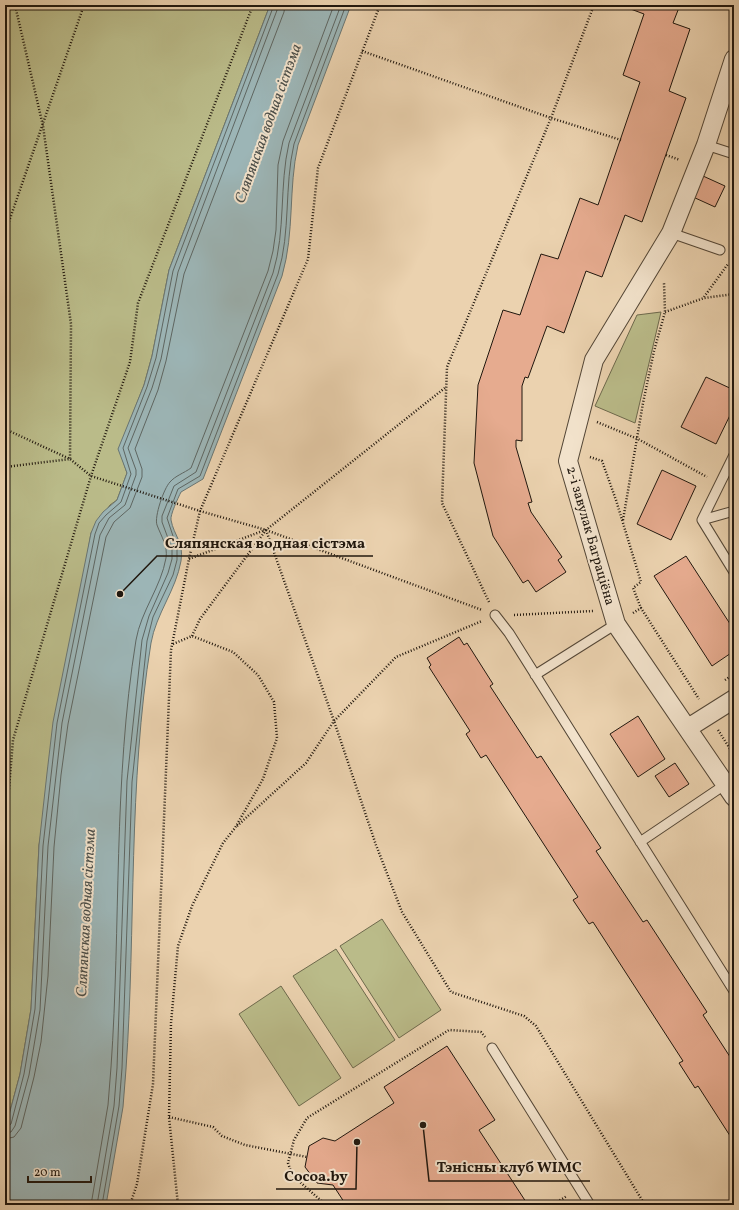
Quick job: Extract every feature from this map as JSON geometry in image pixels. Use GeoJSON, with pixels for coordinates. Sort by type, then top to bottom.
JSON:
{"type":"FeatureCollection","features":[{"type":"Feature","properties":{"kind":"street","name":"2-і завулак Баграціёна"},"geometry":{"type":"LineString","coordinates":[[730,790],[616,624],[568,461],[594,360],[671,233],[706,145],[734,58]]}},
{"type":"Feature","properties":{"kind":"street"},"geometry":{"type":"LineString","coordinates":[[688,728],[734,699]]}},
{"type":"Feature","properties":{"kind":"lane"},"geometry":{"type":"LineString","coordinates":[[706,145],[734,154]]}},
{"type":"Feature","properties":{"kind":"lane"},"geometry":{"type":"LineString","coordinates":[[671,233],[720,250]]}},
{"type":"Feature","properties":{"kind":"lane"},"geometry":{"type":"LineString","coordinates":[[702,520],[734,455]]}},
{"type":"Feature","properties":{"kind":"lane"},"geometry":{"type":"LineString","coordinates":[[702,520],[734,512]]}},
{"type":"Feature","properties":{"kind":"lane"},"geometry":{"type":"LineString","coordinates":[[702,520],[734,572]]}},
{"type":"Feature","properties":{"kind":"lane"},"geometry":{"type":"LineString","coordinates":[[495,616],[509,633],[536,675],[734,991]]}},
{"type":"Feature","properties":{"kind":"lane"},"geometry":{"type":"LineString","coordinates":[[536,675],[616,624]]}},
{"type":"Feature","properties":{"kind":"lane"},"geometry":{"type":"LineString","coordinates":[[640,842],[730,790]]}},
{"type":"Feature","properties":{"kind":"lane"},"geometry":{"type":"LineString","coordinates":[[492,1048],[590,1205]]}},
{"type":"Feature","properties":{"kind":"path"},"geometry":{"type":"LineString","coordinates":[[15,5],[43,126],[71,324],[70,459]]}},
{"type":"Feature","properties":{"kind":"path"},"geometry":{"type":"LineString","coordinates":[[5,233],[84,5]]}},
{"type":"Feature","properties":{"kind":"path"},"geometry":{"type":"LineString","coordinates":[[5,837],[13,740],[91,476],[130,362],[138,303],[253,5]]}},
{"type":"Feature","properties":{"kind":"path"},"geometry":{"type":"LineString","coordinates":[[130,1205],[137,1184],[153,1084],[170,658],[189,560],[200,511],[308,259],[318,168],[380,5]]}},
{"type":"Feature","properties":{"kind":"path"},"geometry":{"type":"LineString","coordinates":[[495,616],[442,502],[447,367],[551,118],[594,5]]}},
{"type":"Feature","properties":{"kind":"path"},"geometry":{"type":"LineString","coordinates":[[362,51],[551,118],[621,140]]}},
{"type":"Feature","properties":{"kind":"path"},"geometry":{"type":"LineString","coordinates":[[704,298],[730,261]]}},
{"type":"Feature","properties":{"kind":"path"},"geometry":{"type":"LineString","coordinates":[[623,521],[654,350],[665,312],[664,276]]}},
{"type":"Feature","properties":{"kind":"path"},"geometry":{"type":"LineString","coordinates":[[665,312],[704,298],[734,294]]}},
{"type":"Feature","properties":{"kind":"path"},"geometry":{"type":"LineString","coordinates":[[172,644],[192,636],[200,619],[266,530],[447,387]]}},
{"type":"Feature","properties":{"kind":"path"},"geometry":{"type":"LineString","coordinates":[[594,420],[638,439],[720,484]]}},
{"type":"Feature","properties":{"kind":"path"},"geometry":{"type":"LineString","coordinates":[[5,429],[70,459],[91,476],[200,511],[266,530],[495,616]]}},
{"type":"Feature","properties":{"kind":"path"},"geometry":{"type":"LineString","coordinates":[[587,456],[602,461],[623,521],[641,582],[633,588],[641,608],[734,755]]}},
{"type":"Feature","properties":{"kind":"path"},"geometry":{"type":"LineString","coordinates":[[5,467],[70,459]]}},
{"type":"Feature","properties":{"kind":"path"},"geometry":{"type":"LineString","coordinates":[[189,560],[266,530]]}},
{"type":"Feature","properties":{"kind":"path"},"geometry":{"type":"LineString","coordinates":[[266,530],[334,721],[376,846],[402,912],[452,992],[524,1016],[536,1026],[645,1205]]}},
{"type":"Feature","properties":{"kind":"path"},"geometry":{"type":"LineString","coordinates":[[616,624],[641,608]]}},
{"type":"Feature","properties":{"kind":"path"},"geometry":{"type":"LineString","coordinates":[[235,828],[306,763],[334,721],[396,657],[495,616],[594,611]]}},
{"type":"Feature","properties":{"kind":"path"},"geometry":{"type":"LineString","coordinates":[[178,1205],[169,1117],[171,1023],[178,946],[192,906],[223,843],[235,828],[263,780],[277,738],[274,702],[258,675],[233,652],[192,636]]}},
{"type":"Feature","properties":{"kind":"path"},"geometry":{"type":"LineString","coordinates":[[326,1205],[292,1175],[288,1163],[294,1140],[307,1118],[449,1030],[481,1032],[492,1048]]}},
{"type":"Feature","properties":{"kind":"path"},"geometry":{"type":"LineString","coordinates":[[169,1117],[213,1127],[222,1136],[245,1145],[307,1157]]}},
{"type":"Feature","properties":{"kind":"green space"},"geometry":{"type":"Polygon","coordinates":[[[5,5],[270,5],[169,270],[152,356],[144,385],[119,449],[127,473],[117,500],[110,505],[91,533],[39,845],[31,1009],[20,1074],[5,1130],[5,5]]]}},
{"type":"Feature","properties":{"kind":"green space"},"geometry":{"type":"Polygon","coordinates":[[[661,312],[635,423],[595,406],[637,315],[661,312]]]}},
{"type":"Feature","properties":{"kind":"green space"},"geometry":{"type":"Polygon","coordinates":[[[382,919],[441,1010],[399,1038],[340,946],[382,919]]]}},
{"type":"Feature","properties":{"kind":"green space"},"geometry":{"type":"Polygon","coordinates":[[[336,949],[395,1040],[353,1068],[293,976],[336,949]]]}},
{"type":"Feature","properties":{"kind":"green space"},"geometry":{"type":"Polygon","coordinates":[[[281,986],[341,1078],[299,1106],[239,1014],[281,986]]]}},
{"type":"Feature","properties":{"kind":"water"},"geometry":{"type":"Polygon","coordinates":[[[270,5],[351,5],[298,145],[293,178],[289,243],[282,276],[203,479],[181,492],[174,506],[171,518],[172,526],[180,544],[182,554],[175,582],[157,622],[151,643],[144,696],[136,802],[126,1069],[123,1107],[106,1205],[5,1205],[5,1130],[20,1074],[31,1009],[39,845],[53,722],[91,533],[96,521],[103,512],[117,500],[127,473],[118,449],[144,385],[152,356],[169,270],[270,5]]]}},
{"type":"Feature","properties":{"kind":"building"},"geometry":{"type":"Polygon","coordinates":[[[629,5],[680,5],[673,23],[690,29],[669,91],[686,98],[642,222],[625,215],[602,277],[586,271],[564,333],[547,326],[528,378],[525,377],[522,386],[522,441],[516,440],[516,447],[532,502],[528,503],[531,512],[562,557],[558,560],[566,572],[536,592],[528,580],[523,583],[493,536],[474,463],[478,385],[503,310],[520,315],[541,254],[558,259],[580,198],[598,205],[640,82],[623,75],[644,14],[628,8],[629,5]]]}},
{"type":"Feature","properties":{"kind":"building"},"geometry":{"type":"Polygon","coordinates":[[[703,176],[725,186],[715,207],[693,197],[703,176]]]}},
{"type":"Feature","properties":{"kind":"building"},"geometry":{"type":"Polygon","coordinates":[[[706,377],[734,390],[734,407],[716,444],[681,427],[706,377]]]}},
{"type":"Feature","properties":{"kind":"building"},"geometry":{"type":"Polygon","coordinates":[[[662,470],[696,486],[671,540],[637,524],[662,470]]]}},
{"type":"Feature","properties":{"kind":"building"},"geometry":{"type":"Polygon","coordinates":[[[686,556],[734,630],[734,651],[712,666],[654,576],[686,556]]]}},
{"type":"Feature","properties":{"kind":"building"},"geometry":{"type":"Polygon","coordinates":[[[459,637],[464,645],[467,643],[493,684],[490,686],[537,758],[541,756],[601,848],[596,851],[643,922],[647,920],[707,1012],[703,1015],[734,1063],[734,1142],[698,1086],[695,1088],[679,1063],[683,1061],[593,922],[589,924],[573,900],[578,897],[486,755],[481,758],[466,734],[470,731],[429,667],[431,665],[427,658],[459,637]]]}},
{"type":"Feature","properties":{"kind":"building"},"geometry":{"type":"Polygon","coordinates":[[[638,716],[665,759],[638,777],[610,734],[638,716]]]}},
{"type":"Feature","properties":{"kind":"building"},"geometry":{"type":"Polygon","coordinates":[[[675,763],[689,784],[669,797],[655,776],[675,763]]]}},
{"type":"Feature","properties":{"kind":"building"},"geometry":{"type":"Polygon","coordinates":[[[447,1046],[495,1120],[479,1130],[528,1205],[346,1205],[333,1185],[317,1183],[305,1167],[309,1146],[323,1138],[335,1141],[394,1103],[384,1087],[447,1046]]]}},
{"type":"Feature","properties":{"kind":"place","name":"Сляпянская водная сістэма"},"geometry":{"type":"Point","coordinates":[120,594]}},
{"type":"Feature","properties":{"kind":"place","name":"Тэнісны клуб WIMC"},"geometry":{"type":"Point","coordinates":[423,1125]}},
{"type":"Feature","properties":{"kind":"place","name":"Cocoa.by"},"geometry":{"type":"Point","coordinates":[357,1142]}}]}
